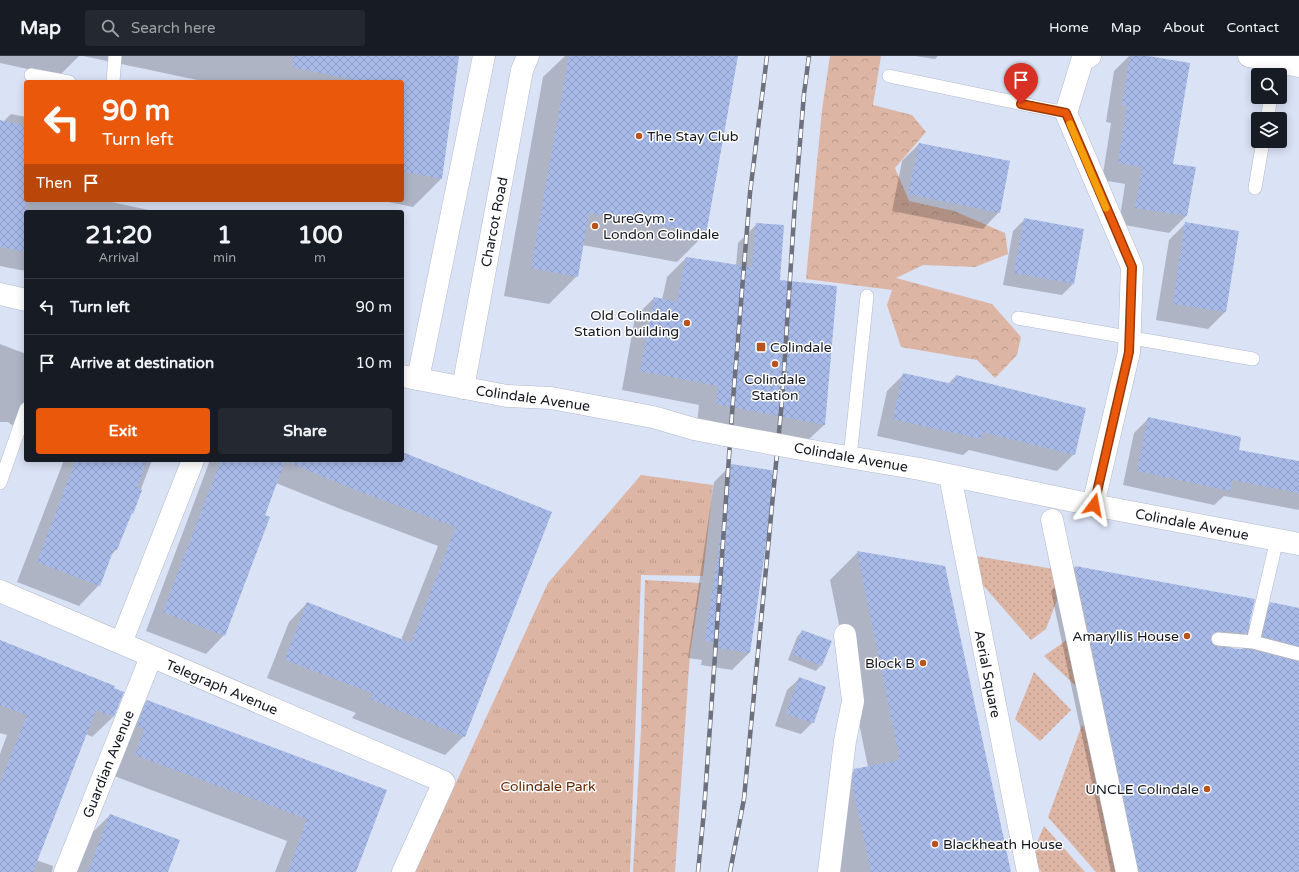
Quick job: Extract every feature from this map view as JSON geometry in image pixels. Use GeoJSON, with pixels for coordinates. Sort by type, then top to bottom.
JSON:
{"type":"FeatureCollection","features":[{"type":"Feature","properties":{"kind":"street"},"geometry":{"type":"LineString","coordinates":[[410,378],[484,56]]}},
{"type":"Feature","properties":{"kind":"street","name":"Charcot Road"},"geometry":{"type":"LineString","coordinates":[[463,388],[522,70],[528,56]]}},
{"type":"Feature","properties":{"kind":"street"},"geometry":{"type":"LineString","coordinates":[[1248,56],[1276,68],[1299,66]]}},
{"type":"Feature","properties":{"kind":"street"},"geometry":{"type":"LineString","coordinates":[[1083,58],[1066,113],[1132,267],[1129,352],[1094,505]]}},
{"type":"Feature","properties":{"kind":"street"},"geometry":{"type":"LineString","coordinates":[[0,294],[24,300]]}},
{"type":"Feature","properties":{"kind":"street","name":"Colindale Avenue"},"geometry":{"type":"LineString","coordinates":[[410,378],[507,396],[551,398],[652,417],[694,429],[950,476],[1299,544]]}},
{"type":"Feature","properties":{"kind":"street"},"geometry":{"type":"LineString","coordinates":[[121,643],[192,462]]}},
{"type":"Feature","properties":{"kind":"street","name":"Aerial Square"},"geometry":{"type":"LineString","coordinates":[[950,476],[1028,872]]}},
{"type":"Feature","properties":{"kind":"street"},"geometry":{"type":"LineString","coordinates":[[1052,520],[1127,872]]}},
{"type":"Feature","properties":{"kind":"street","name":"Telegraph Avenue"},"geometry":{"type":"LineString","coordinates":[[0,591],[444,782],[403,872]]}},
{"type":"Feature","properties":{"kind":"street"},"geometry":{"type":"LineString","coordinates":[[828,872],[845,741],[853,701],[845,635]]}},
{"type":"Feature","properties":{"kind":"street","name":"Guardian Avenue"},"geometry":{"type":"LineString","coordinates":[[65,872],[151,656]]}},
{"type":"Feature","properties":{"kind":"lane"},"geometry":{"type":"LineString","coordinates":[[113,80],[115,56]]}},
{"type":"Feature","properties":{"kind":"lane"},"geometry":{"type":"LineString","coordinates":[[31,75],[57,80]]}},
{"type":"Feature","properties":{"kind":"lane"},"geometry":{"type":"LineString","coordinates":[[889,76],[1066,113]]}},
{"type":"Feature","properties":{"kind":"lane"},"geometry":{"type":"LineString","coordinates":[[1254,188],[1262,148]]}},
{"type":"Feature","properties":{"kind":"lane"},"geometry":{"type":"LineString","coordinates":[[850,457],[867,296]]}},
{"type":"Feature","properties":{"kind":"lane"},"geometry":{"type":"LineString","coordinates":[[1018,318],[1253,359]]}},
{"type":"Feature","properties":{"kind":"lane"},"geometry":{"type":"LineString","coordinates":[[0,483],[24,415]]}},
{"type":"Feature","properties":{"kind":"lane"},"geometry":{"type":"LineString","coordinates":[[1253,642],[1277,540]]}},
{"type":"Feature","properties":{"kind":"lane"},"geometry":{"type":"LineString","coordinates":[[1218,639],[1253,642],[1299,654]]}},
{"type":"Feature","properties":{"kind":"green space"},"geometry":{"type":"Polygon","coordinates":[[[830,56],[881,56],[873,105],[912,115],[926,132],[895,168],[909,201],[954,211],[1005,233],[1008,254],[975,267],[923,265],[896,278],[992,304],[1021,337],[1017,355],[995,378],[977,360],[901,347],[887,305],[892,290],[806,279],[822,110],[830,56]]]}},
{"type":"Feature","properties":{"kind":"green space","name":"Colindale Park"},"geometry":{"type":"Polygon","coordinates":[[[641,475],[713,485],[703,576],[641,575],[630,872],[415,872],[548,583],[641,475]]]}},
{"type":"Feature","properties":{"kind":"green space"},"geometry":{"type":"Polygon","coordinates":[[[975,556],[1054,569],[1060,592],[1046,629],[1031,640],[981,583],[975,556]]]}},
{"type":"Feature","properties":{"kind":"green space"},"geometry":{"type":"Polygon","coordinates":[[[645,580],[701,583],[690,653],[675,872],[633,872],[641,730],[645,580]]]}},
{"type":"Feature","properties":{"kind":"green space"},"geometry":{"type":"Polygon","coordinates":[[[1068,639],[1081,691],[1044,656],[1068,639]]]}},
{"type":"Feature","properties":{"kind":"green space"},"geometry":{"type":"Polygon","coordinates":[[[1034,672],[1071,710],[1040,741],[1015,719],[1034,672]]]}},
{"type":"Feature","properties":{"kind":"green space"},"geometry":{"type":"Polygon","coordinates":[[[1082,725],[1088,730],[1118,872],[1096,872],[1048,817],[1082,725]]]}},
{"type":"Feature","properties":{"kind":"green space"},"geometry":{"type":"Polygon","coordinates":[[[1044,826],[1085,872],[1041,872],[1032,854],[1044,826]]]}},
{"type":"Feature","properties":{"kind":"building"},"geometry":{"type":"Polygon","coordinates":[[[293,56],[459,56],[442,179],[404,171],[404,80],[354,80],[292,67],[293,56]]]}},
{"type":"Feature","properties":{"kind":"building","name":"The Stay Club"},"geometry":{"type":"Polygon","coordinates":[[[569,56],[738,56],[706,234],[589,213],[578,277],[531,268],[569,56]]]}},
{"type":"Feature","properties":{"kind":"building"},"geometry":{"type":"Polygon","coordinates":[[[1130,56],[1148,56],[1190,63],[1173,164],[1196,167],[1187,216],[1135,208],[1142,167],[1118,163],[1127,106],[1122,105],[1130,56]]]}},
{"type":"Feature","properties":{"kind":"building"},"geometry":{"type":"Polygon","coordinates":[[[0,120],[24,126],[24,202],[26,202],[26,210],[24,210],[24,252],[0,247],[0,120]]]}},
{"type":"Feature","properties":{"kind":"building"},"geometry":{"type":"Polygon","coordinates":[[[919,143],[1010,161],[1000,213],[908,194],[919,143]]]}},
{"type":"Feature","properties":{"kind":"building"},"geometry":{"type":"Polygon","coordinates":[[[1024,218],[1084,229],[1074,284],[1014,273],[1024,218]]]}},
{"type":"Feature","properties":{"kind":"building"},"geometry":{"type":"Polygon","coordinates":[[[1185,222],[1239,231],[1226,312],[1173,304],[1185,222]]]}},
{"type":"Feature","properties":{"kind":"building","name":"Colindale Station"},"geometry":{"type":"Polygon","coordinates":[[[756,223],[784,225],[780,280],[837,286],[825,425],[716,404],[718,386],[640,371],[654,297],[677,302],[686,257],[752,267],[756,223]]]}},
{"type":"Feature","properties":{"kind":"building"},"geometry":{"type":"Polygon","coordinates":[[[903,373],[953,384],[956,375],[1086,408],[1075,455],[982,432],[981,439],[893,419],[903,373]]]}},
{"type":"Feature","properties":{"kind":"building"},"geometry":{"type":"Polygon","coordinates":[[[1148,417],[1241,437],[1239,450],[1299,461],[1299,493],[1232,480],[1230,491],[1137,471],[1148,417]]]}},
{"type":"Feature","properties":{"kind":"building"},"geometry":{"type":"Polygon","coordinates":[[[404,453],[552,512],[465,737],[370,699],[374,694],[285,660],[307,602],[411,643],[456,527],[356,490],[287,462],[404,462],[404,453]]]}},
{"type":"Feature","properties":{"kind":"building"},"geometry":{"type":"Polygon","coordinates":[[[75,462],[146,462],[137,488],[142,490],[117,550],[114,549],[100,586],[37,562],[75,462]]]}},
{"type":"Feature","properties":{"kind":"building"},"geometry":{"type":"Polygon","coordinates":[[[220,462],[285,462],[265,515],[270,517],[225,636],[163,612],[220,462]]]}},
{"type":"Feature","properties":{"kind":"building"},"geometry":{"type":"Polygon","coordinates":[[[731,464],[777,471],[750,653],[718,648],[718,643],[705,641],[731,464]]]}},
{"type":"Feature","properties":{"kind":"building","name":"Block B"},"geometry":{"type":"Polygon","coordinates":[[[857,551],[945,566],[1011,872],[871,872],[852,783],[854,769],[900,760],[857,551]]]}},
{"type":"Feature","properties":{"kind":"building","name":"UNCLE Colindale"},"geometry":{"type":"Polygon","coordinates":[[[1075,566],[1255,599],[1247,633],[1218,631],[1212,634],[1210,639],[1213,645],[1217,647],[1252,650],[1299,662],[1299,872],[1139,872],[1075,566]]]}},
{"type":"Feature","properties":{"kind":"building"},"geometry":{"type":"Polygon","coordinates":[[[1270,602],[1299,608],[1299,646],[1263,636],[1270,602]]]}},
{"type":"Feature","properties":{"kind":"building"},"geometry":{"type":"Polygon","coordinates":[[[802,630],[832,641],[822,666],[792,654],[802,630]]]}},
{"type":"Feature","properties":{"kind":"building"},"geometry":{"type":"Polygon","coordinates":[[[0,640],[115,686],[114,688],[124,692],[114,717],[96,710],[33,872],[0,872],[0,783],[27,715],[0,705],[0,640]]]}},
{"type":"Feature","properties":{"kind":"building"},"geometry":{"type":"Polygon","coordinates":[[[799,677],[826,687],[814,723],[786,714],[799,677]]]}},
{"type":"Feature","properties":{"kind":"building"},"geometry":{"type":"Polygon","coordinates":[[[147,700],[387,790],[356,872],[288,872],[307,819],[135,755],[144,729],[137,726],[147,700]]]}},
{"type":"Feature","properties":{"kind":"building"},"geometry":{"type":"Polygon","coordinates":[[[110,814],[180,840],[168,872],[88,872],[110,814]]]}},
{"type":"Feature","properties":{"kind":"railway"},"geometry":{"type":"LineString","coordinates":[[698,872],[704,811],[733,400],[750,193],[767,56]]}},
{"type":"Feature","properties":{"kind":"railway"},"geometry":{"type":"LineString","coordinates":[[730,872],[744,799],[782,401],[795,202],[804,94],[809,56]]}},
{"type":"Feature","properties":{"kind":"slow traffic"},"geometry":{"type":"LineString","coordinates":[[1070,124],[1106,208]]}},
{"type":"Feature","properties":{"kind":"place","name":"The Stay Club"},"geometry":{"type":"Point","coordinates":[639,136]}},
{"type":"Feature","properties":{"kind":"place","name":"PureGym - London Colindale"},"geometry":{"type":"Point","coordinates":[595,226]}},
{"type":"Feature","properties":{"kind":"place","name":"Old Colindale Station building"},"geometry":{"type":"Point","coordinates":[687,323]}},
{"type":"Feature","properties":{"kind":"place","name":"Colindale"},"geometry":{"type":"Point","coordinates":[761,347]}},
{"type":"Feature","properties":{"kind":"place","name":"Colindale Station"},"geometry":{"type":"Point","coordinates":[775,364]}},
{"type":"Feature","properties":{"kind":"place","name":"Amaryllis House"},"geometry":{"type":"Point","coordinates":[1187,636]}},
{"type":"Feature","properties":{"kind":"place","name":"Block B"},"geometry":{"type":"Point","coordinates":[923,663]}},
{"type":"Feature","properties":{"kind":"place","name":"UNCLE Colindale"},"geometry":{"type":"Point","coordinates":[1207,789]}},
{"type":"Feature","properties":{"kind":"place","name":"Blackheath House"},"geometry":{"type":"Point","coordinates":[935,844]}},
{"type":"Feature","properties":{"kind":"route"},"geometry":{"type":"LineString","coordinates":[[1021,104],[1066,113],[1132,267],[1129,352],[1094,505]]}}]}
